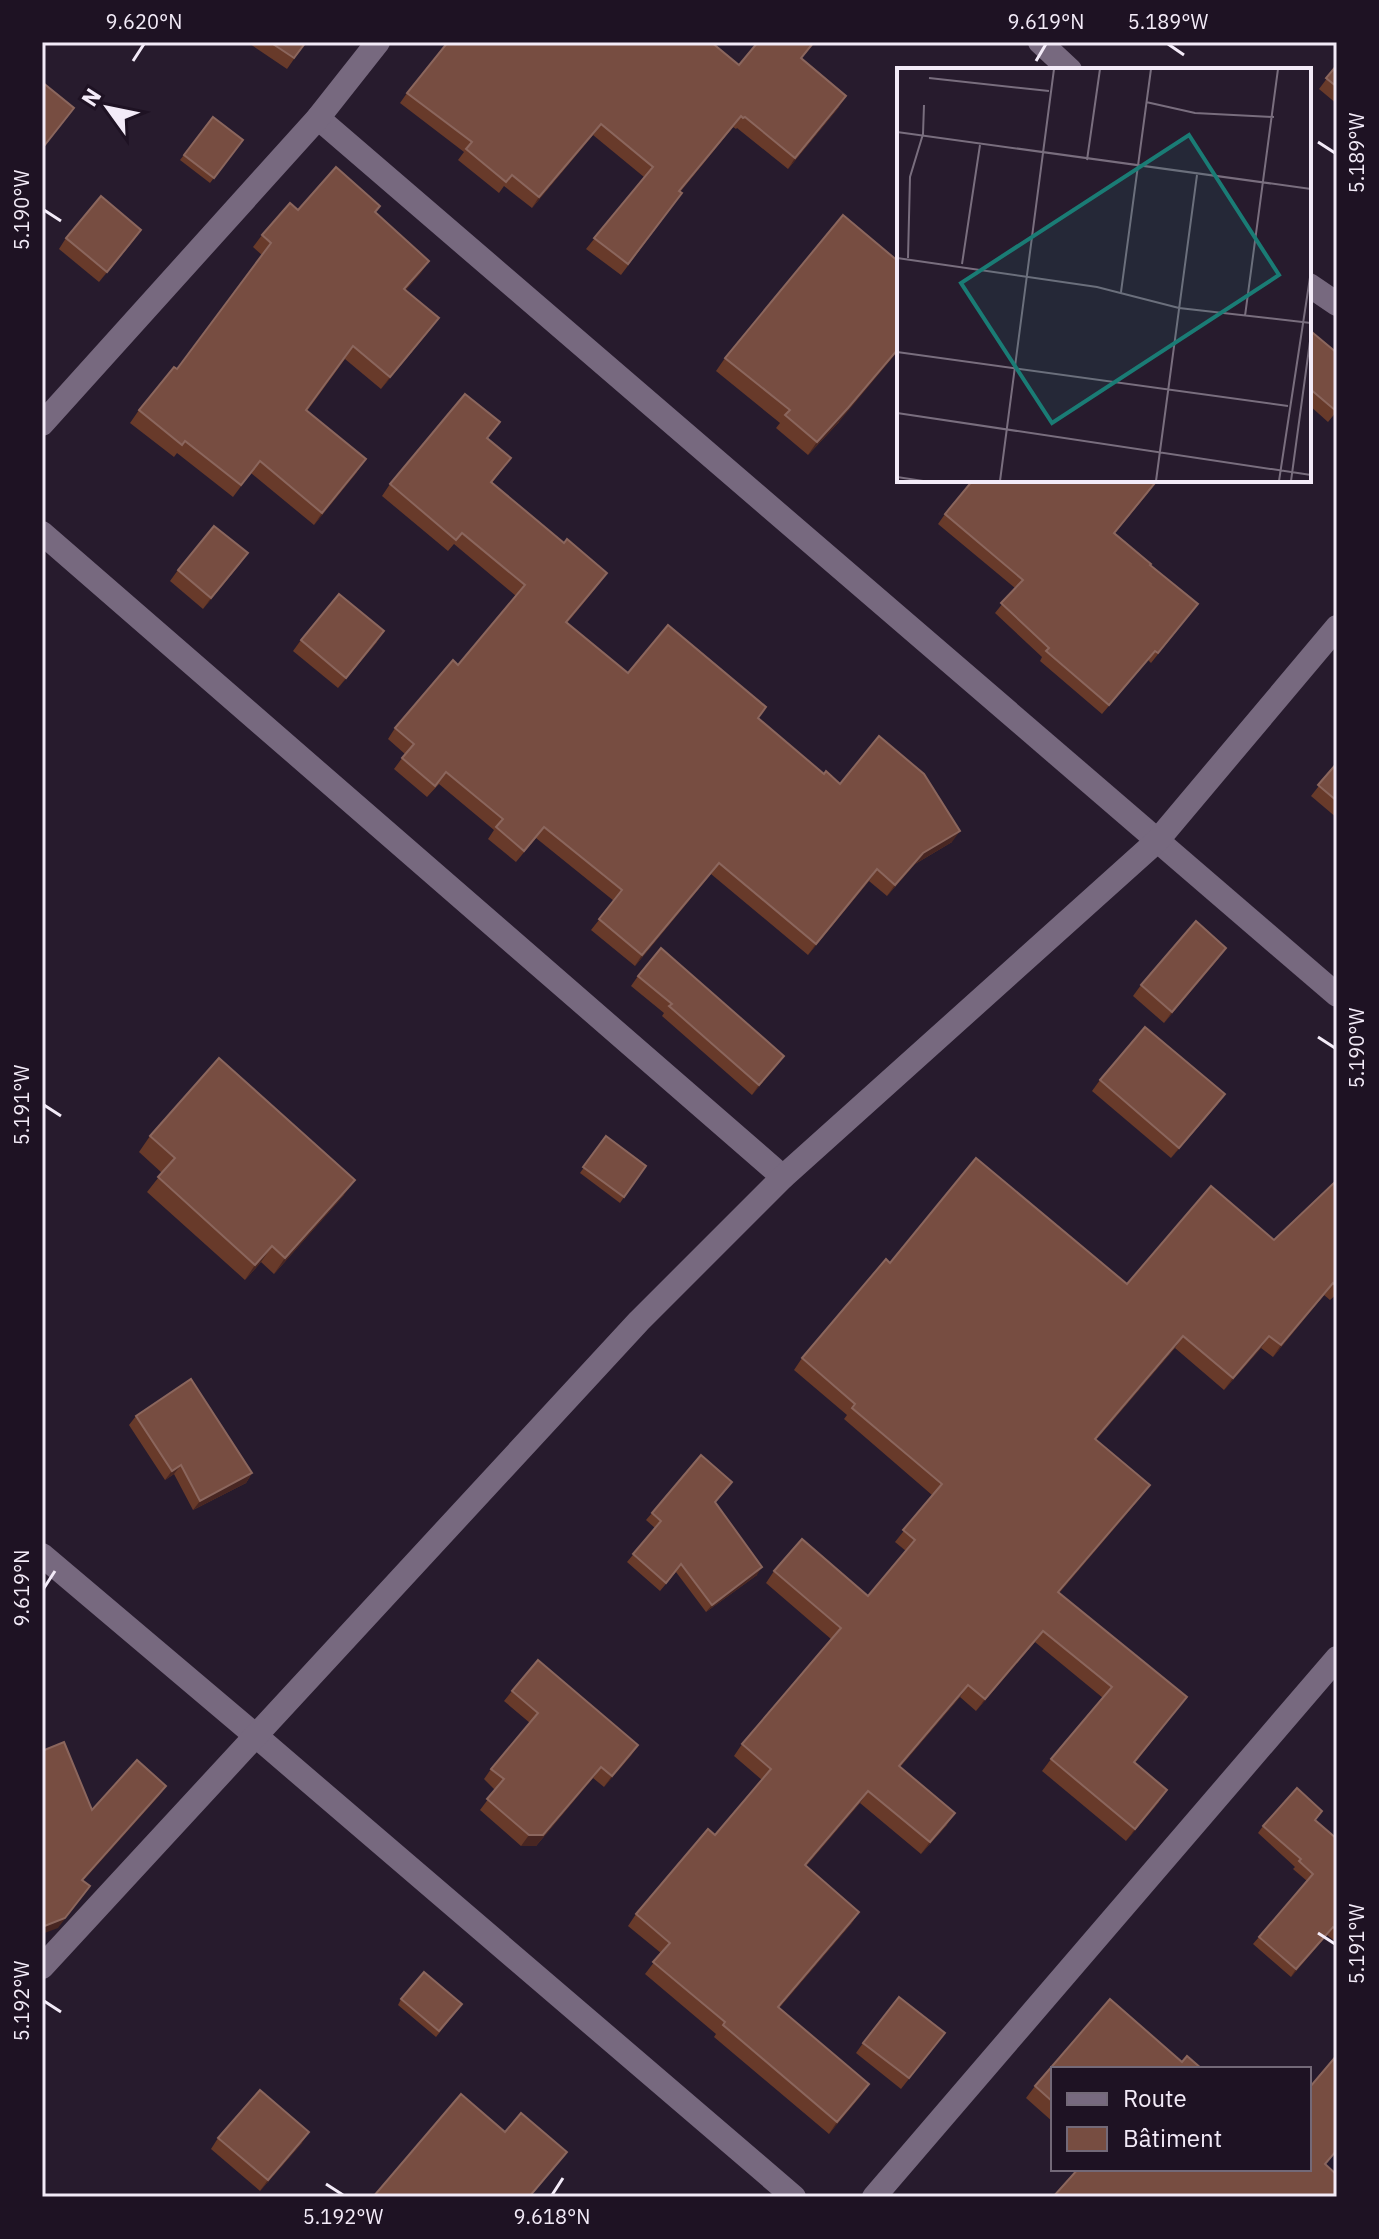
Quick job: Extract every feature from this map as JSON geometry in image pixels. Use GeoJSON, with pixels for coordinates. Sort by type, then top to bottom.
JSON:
{"type":"FeatureCollection","features":[{"type":"Feature","properties":{"kind":"street"},"geometry":{"type":"LineString","coordinates":[[42,424],[318,118],[378,42]]}},
{"type":"Feature","properties":{"kind":"street"},"geometry":{"type":"LineString","coordinates":[[1040,42],[1068,68]]}},
{"type":"Feature","properties":{"kind":"street"},"geometry":{"type":"LineString","coordinates":[[318,118],[1337,995]]}},
{"type":"Feature","properties":{"kind":"street"},"geometry":{"type":"LineString","coordinates":[[1311,286],[1337,304]]}},
{"type":"Feature","properties":{"kind":"street"},"geometry":{"type":"LineString","coordinates":[[42,533],[783,1177]]}},
{"type":"Feature","properties":{"kind":"street"},"geometry":{"type":"LineString","coordinates":[[42,1967],[639,1321],[783,1177],[1157,841],[1337,627]]}},
{"type":"Feature","properties":{"kind":"street"},"geometry":{"type":"LineString","coordinates":[[42,1555],[794,2197]]}},
{"type":"Feature","properties":{"kind":"street"},"geometry":{"type":"LineString","coordinates":[[874,2197],[1337,1658]]}},
{"type":"Feature","properties":{"kind":"building"},"geometry":{"type":"Polygon","coordinates":[[[270,42],[306,42],[294,58],[270,42]]]}},
{"type":"Feature","properties":{"kind":"building"},"geometry":{"type":"Polygon","coordinates":[[[448,42],[711,42],[739,65],[758,42],[814,42],[801,58],[846,96],[795,158],[741,116],[679,191],[682,193],[628,264],[594,238],[653,167],[601,124],[539,197],[512,175],[506,182],[466,149],[472,142],[407,93],[448,42]]]}},
{"type":"Feature","properties":{"kind":"building"},"geometry":{"type":"Polygon","coordinates":[[[1337,65],[1337,87],[1326,78],[1337,65]]]}},
{"type":"Feature","properties":{"kind":"building"},"geometry":{"type":"Polygon","coordinates":[[[42,82],[74,108],[44,146],[42,145],[42,82]]]}},
{"type":"Feature","properties":{"kind":"building"},"geometry":{"type":"Polygon","coordinates":[[[213,117],[243,140],[214,178],[184,155],[213,117]]]}},
{"type":"Feature","properties":{"kind":"building"},"geometry":{"type":"Polygon","coordinates":[[[336,167],[380,206],[375,212],[429,261],[404,289],[439,318],[390,377],[353,346],[306,410],[366,459],[322,513],[260,461],[241,485],[185,441],[182,445],[139,410],[174,367],[177,369],[271,243],[262,235],[290,203],[298,210],[336,167]]]}},
{"type":"Feature","properties":{"kind":"building"},"geometry":{"type":"Polygon","coordinates":[[[101,196],[141,230],[107,272],[66,238],[101,196]]]}},
{"type":"Feature","properties":{"kind":"building"},"geometry":{"type":"Polygon","coordinates":[[[843,215],[897,260],[897,350],[817,442],[785,415],[790,410],[725,358],[843,215]]]}},
{"type":"Feature","properties":{"kind":"building"},"geometry":{"type":"Polygon","coordinates":[[[1313,333],[1337,353],[1336,411],[1311,390],[1313,333]]]}},
{"type":"Feature","properties":{"kind":"building"},"geometry":{"type":"Polygon","coordinates":[[[465,394],[500,422],[487,438],[511,458],[491,482],[564,543],[567,539],[607,573],[566,622],[628,673],[668,625],[766,707],[758,718],[840,784],[879,736],[924,774],[960,831],[923,853],[895,885],[877,869],[816,944],[719,863],[642,955],[599,919],[622,890],[544,827],[524,851],[496,827],[503,819],[446,772],[435,786],[402,758],[414,744],[395,728],[453,660],[458,665],[525,585],[462,533],[456,540],[390,484],[465,394]]]}},
{"type":"Feature","properties":{"kind":"building"},"geometry":{"type":"Polygon","coordinates":[[[971,482],[1154,482],[1114,533],[1198,604],[1109,705],[1046,651],[1049,648],[1001,603],[1023,580],[945,514],[971,482]]]}},
{"type":"Feature","properties":{"kind":"building"},"geometry":{"type":"Polygon","coordinates":[[[214,526],[248,553],[211,598],[178,570],[214,526]]]}},
{"type":"Feature","properties":{"kind":"building"},"geometry":{"type":"Polygon","coordinates":[[[339,594],[384,631],[346,678],[301,640],[339,594]]]}},
{"type":"Feature","properties":{"kind":"building"},"geometry":{"type":"Polygon","coordinates":[[[1337,763],[1337,801],[1318,785],[1337,763]]]}},
{"type":"Feature","properties":{"kind":"building"},"geometry":{"type":"Polygon","coordinates":[[[1196,921],[1226,948],[1172,1012],[1141,985],[1196,921]]]}},
{"type":"Feature","properties":{"kind":"building"},"geometry":{"type":"Polygon","coordinates":[[[661,948],[784,1056],[759,1085],[638,976],[661,948]]]}},
{"type":"Feature","properties":{"kind":"building"},"geometry":{"type":"Polygon","coordinates":[[[1145,1027],[1225,1094],[1179,1148],[1100,1080],[1145,1027]]]}},
{"type":"Feature","properties":{"kind":"building"},"geometry":{"type":"Polygon","coordinates":[[[219,1058],[355,1180],[285,1258],[272,1246],[255,1265],[158,1177],[175,1158],[150,1136],[219,1058]]]}},
{"type":"Feature","properties":{"kind":"building"},"geometry":{"type":"Polygon","coordinates":[[[606,1136],[646,1166],[624,1197],[583,1167],[606,1136]]]}},
{"type":"Feature","properties":{"kind":"building"},"geometry":{"type":"Polygon","coordinates":[[[976,1158],[1127,1284],[1211,1186],[1274,1240],[1337,1180],[1337,1287],[1333,1283],[1281,1345],[1269,1336],[1233,1378],[1183,1336],[1095,1439],[1150,1485],[1058,1592],[1187,1697],[1134,1762],[1167,1790],[1135,1829],[1051,1759],[1112,1687],[1043,1631],[985,1699],[968,1685],[899,1766],[955,1813],[930,1842],[868,1791],[805,1865],[859,1912],[778,2007],[869,2084],[837,2122],[653,1962],[670,1943],[636,1914],[708,1829],[715,1835],[771,1769],[742,1744],[841,1628],[774,1571],[802,1539],[868,1596],[915,1540],[903,1530],[942,1484],[852,1408],[855,1404],[802,1358],[886,1259],[890,1263],[976,1158]]]}},
{"type":"Feature","properties":{"kind":"building"},"geometry":{"type":"Polygon","coordinates":[[[191,1379],[252,1473],[200,1501],[181,1465],[172,1471],[136,1416],[191,1379]]]}},
{"type":"Feature","properties":{"kind":"building"},"geometry":{"type":"Polygon","coordinates":[[[701,1455],[732,1482],[715,1502],[762,1567],[712,1605],[681,1564],[666,1583],[633,1554],[661,1521],[652,1513],[701,1455]]]}},
{"type":"Feature","properties":{"kind":"building"},"geometry":{"type":"Polygon","coordinates":[[[538,1660],[638,1745],[612,1776],[601,1767],[543,1835],[529,1835],[487,1799],[504,1779],[491,1769],[538,1713],[512,1691],[538,1660]]]}},
{"type":"Feature","properties":{"kind":"building"},"geometry":{"type":"Polygon","coordinates":[[[64,1742],[92,1810],[137,1760],[166,1786],[82,1880],[90,1886],[65,1918],[42,1927],[42,1751],[64,1742]]]}},
{"type":"Feature","properties":{"kind":"building"},"geometry":{"type":"Polygon","coordinates":[[[1297,1788],[1322,1811],[1315,1820],[1337,1839],[1337,1930],[1333,1927],[1296,1969],[1259,1937],[1313,1874],[1299,1861],[1301,1859],[1263,1826],[1297,1788]]]}},
{"type":"Feature","properties":{"kind":"building"},"geometry":{"type":"Polygon","coordinates":[[[424,1972],[462,2004],[439,2031],[401,1999],[424,1972]]]}},
{"type":"Feature","properties":{"kind":"building"},"geometry":{"type":"Polygon","coordinates":[[[899,1997],[945,2033],[909,2078],[863,2043],[899,1997]]]}},
{"type":"Feature","properties":{"kind":"building"},"geometry":{"type":"Polygon","coordinates":[[[1110,1999],[1182,2062],[1187,2056],[1200,2067],[1051,2067],[1110,1999]]]}},
{"type":"Feature","properties":{"kind":"building"},"geometry":{"type":"Polygon","coordinates":[[[1337,2055],[1337,2150],[1325,2164],[1337,2175],[1337,2197],[1053,2197],[1076,2171],[1311,2171],[1311,2086],[1337,2055]]]}},
{"type":"Feature","properties":{"kind":"building"},"geometry":{"type":"Polygon","coordinates":[[[1051,2067],[1051,2100],[1035,2086],[1051,2067]]]}},
{"type":"Feature","properties":{"kind":"building"},"geometry":{"type":"Polygon","coordinates":[[[260,2090],[309,2132],[268,2180],[218,2138],[260,2090]]]}},
{"type":"Feature","properties":{"kind":"building"},"geometry":{"type":"Polygon","coordinates":[[[461,2094],[505,2132],[521,2113],[567,2152],[529,2197],[373,2197],[461,2094]]]}}]}
